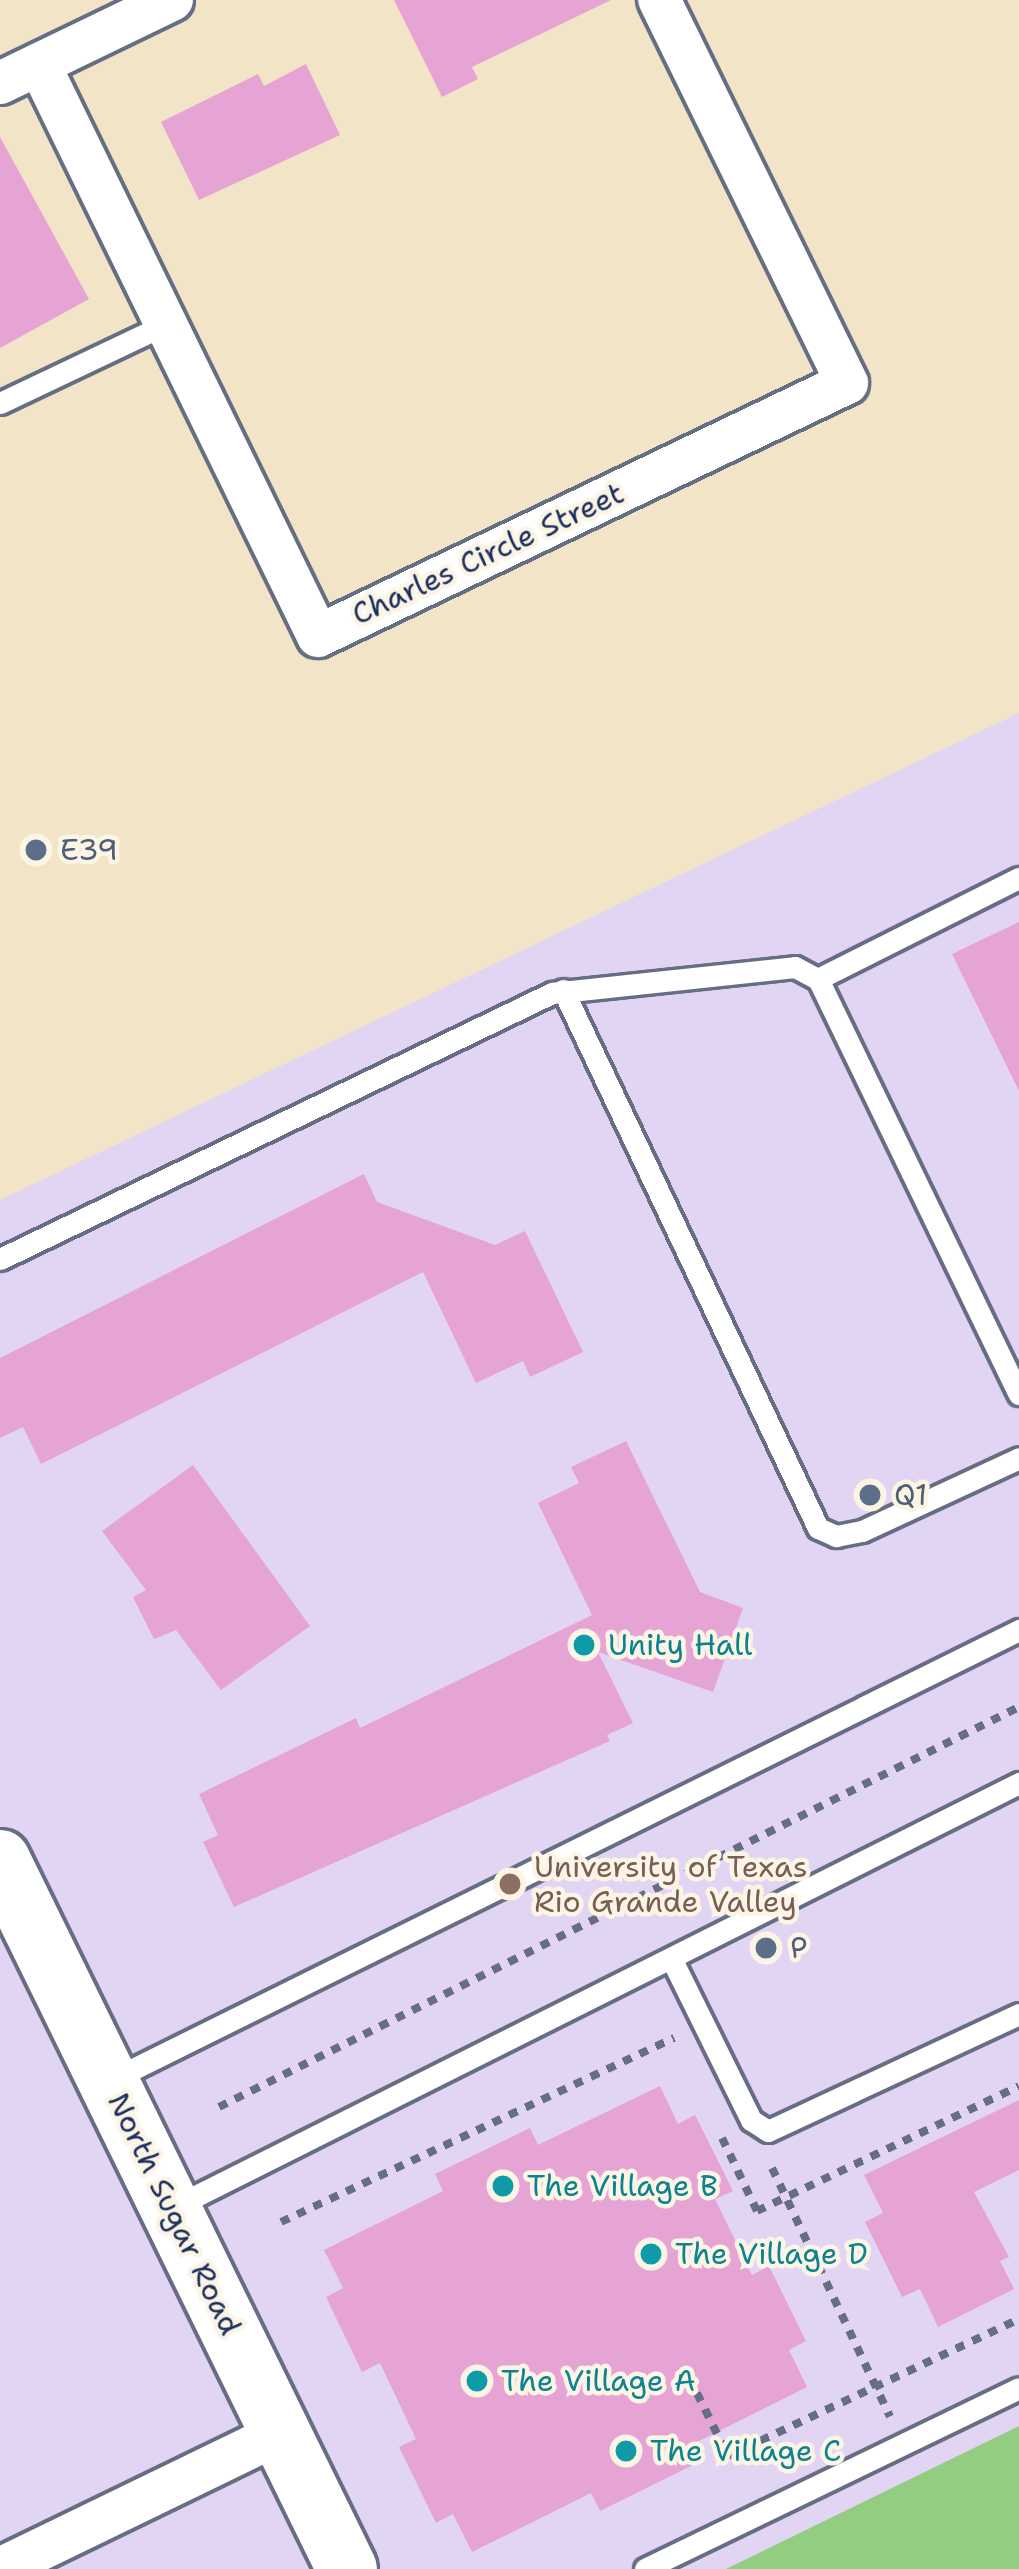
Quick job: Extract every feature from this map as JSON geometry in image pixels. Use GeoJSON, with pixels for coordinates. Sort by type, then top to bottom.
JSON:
{"type":"FeatureCollection","features":[{"type":"Feature","properties":{"kind":"street"},"geometry":{"type":"LineString","coordinates":[[0,83],[172,0]]}},
{"type":"Feature","properties":{"kind":"street","name":"Charles Circle Street"},"geometry":{"type":"LineString","coordinates":[[39,64],[318,635],[847,383],[659,0]]}},
{"type":"Feature","properties":{"kind":"street","name":"North Sugar Road"},"geometry":{"type":"LineString","coordinates":[[0,1860],[347,2569]]}},
{"type":"Feature","properties":{"kind":"street"},"geometry":{"type":"LineString","coordinates":[[0,2569],[280,2433]]}},
{"type":"Feature","properties":{"kind":"lane"},"geometry":{"type":"LineString","coordinates":[[0,404],[166,324]]}},
{"type":"Feature","properties":{"kind":"lane"},"geometry":{"type":"LineString","coordinates":[[818,979],[1019,878]]}},
{"type":"Feature","properties":{"kind":"lane"},"geometry":{"type":"LineString","coordinates":[[0,1259],[563,990],[795,967],[818,979],[1019,1394]]}},
{"type":"Feature","properties":{"kind":"lane"},"geometry":{"type":"LineString","coordinates":[[563,990],[818,1528],[836,1536],[1019,1458]]}},
{"type":"Feature","properties":{"kind":"lane"},"geometry":{"type":"LineString","coordinates":[[108,2081],[1019,1630]]}},
{"type":"Feature","properties":{"kind":"lane"},"geometry":{"type":"LineString","coordinates":[[171,2209],[1019,1783]]}},
{"type":"Feature","properties":{"kind":"lane"},"geometry":{"type":"LineString","coordinates":[[670,1958],[751,2120],[768,2131],[1019,2014]]}},
{"type":"Feature","properties":{"kind":"lane"},"geometry":{"type":"LineString","coordinates":[[645,2569],[1019,2388]]}},
{"type":"Feature","properties":{"kind":"path"},"geometry":{"type":"LineString","coordinates":[[219,2107],[1019,1707]]}},
{"type":"Feature","properties":{"kind":"path"},"geometry":{"type":"LineString","coordinates":[[281,2222],[671,2033],[681,2053]]}},
{"type":"Feature","properties":{"kind":"path"},"geometry":{"type":"LineString","coordinates":[[719,2132],[758,2211],[1019,2086]]}},
{"type":"Feature","properties":{"kind":"path"},"geometry":{"type":"LineString","coordinates":[[772,2168],[902,2445]]}},
{"type":"Feature","properties":{"kind":"path"},"geometry":{"type":"LineString","coordinates":[[689,2378],[728,2456],[1019,2319]]}},
{"type":"Feature","properties":{"kind":"shaded area","name":"University of Texas Rio Grande Valley"},"geometry":{"type":"Polygon","coordinates":[[[1019,713],[1019,2569],[0,2569],[0,1200],[1019,713]]]}},
{"type":"Feature","properties":{"kind":"green space"},"geometry":{"type":"Polygon","coordinates":[[[1019,2426],[1019,2569],[726,2569],[1019,2426]]]}},
{"type":"Feature","properties":{"kind":"building"},"geometry":{"type":"Polygon","coordinates":[[[394,0],[611,0],[472,67],[478,79],[442,97],[394,0]]]}},
{"type":"Feature","properties":{"kind":"building"},"geometry":{"type":"Polygon","coordinates":[[[306,64],[340,135],[199,200],[161,122],[258,74],[264,86],[306,64]]]}},
{"type":"Feature","properties":{"kind":"building"},"geometry":{"type":"Polygon","coordinates":[[[0,137],[89,299],[0,348],[0,137]]]}},
{"type":"Feature","properties":{"kind":"building"},"geometry":{"type":"Polygon","coordinates":[[[1019,922],[1019,1091],[952,954],[1019,922]]]}},
{"type":"Feature","properties":{"kind":"building"},"geometry":{"type":"Polygon","coordinates":[[[364,1174],[377,1202],[495,1245],[525,1231],[583,1352],[530,1377],[523,1361],[476,1383],[423,1272],[41,1464],[23,1427],[0,1438],[0,1358],[364,1174]]]}},
{"type":"Feature","properties":{"kind":"building","name":"Unity Hall"},"geometry":{"type":"Polygon","coordinates":[[[626,1441],[700,1592],[743,1608],[713,1692],[598,1652],[633,1723],[607,1735],[610,1741],[234,1907],[203,1842],[218,1835],[199,1794],[356,1718],[360,1728],[592,1615],[538,1503],[579,1483],[571,1467],[626,1441]]]}},
{"type":"Feature","properties":{"kind":"building"},"geometry":{"type":"Polygon","coordinates":[[[193,1465],[310,1626],[221,1690],[176,1630],[154,1639],[133,1597],[146,1590],[102,1531],[193,1465]]]}},
{"type":"Feature","properties":{"kind":"building"},"geometry":{"type":"Polygon","coordinates":[[[660,2086],[678,2124],[695,2115],[733,2191],[715,2199],[752,2275],[769,2266],[806,2341],[789,2350],[807,2387],[687,2447],[695,2464],[600,2511],[591,2493],[472,2552],[453,2514],[436,2523],[399,2447],[416,2439],[380,2363],[362,2372],[326,2297],[343,2288],[324,2250],[443,2191],[435,2174],[530,2128],[538,2145],[660,2086]]]}},
{"type":"Feature","properties":{"kind":"building"},"geometry":{"type":"Polygon","coordinates":[[[1019,2100],[1019,2170],[974,2192],[1009,2257],[1000,2261],[1014,2289],[938,2327],[920,2289],[902,2297],[865,2222],[883,2213],[864,2175],[1019,2100]]]}},
{"type":"Feature","properties":{"kind":"place","name":"E39"},"geometry":{"type":"Point","coordinates":[36,850]}},
{"type":"Feature","properties":{"kind":"place","name":"Q1"},"geometry":{"type":"Point","coordinates":[870,1495]}},
{"type":"Feature","properties":{"kind":"place","name":"Unity Hall"},"geometry":{"type":"Point","coordinates":[584,1645]}},
{"type":"Feature","properties":{"kind":"place","name":"University of Texas Rio Grande Valley"},"geometry":{"type":"Point","coordinates":[510,1884]}},
{"type":"Feature","properties":{"kind":"place","name":"P"},"geometry":{"type":"Point","coordinates":[766,1948]}},
{"type":"Feature","properties":{"kind":"place","name":"The Village B"},"geometry":{"type":"Point","coordinates":[503,2186]}},
{"type":"Feature","properties":{"kind":"place","name":"The Village D"},"geometry":{"type":"Point","coordinates":[651,2254]}},
{"type":"Feature","properties":{"kind":"place","name":"The Village A"},"geometry":{"type":"Point","coordinates":[477,2381]}},
{"type":"Feature","properties":{"kind":"place","name":"The Village C"},"geometry":{"type":"Point","coordinates":[626,2451]}}]}
